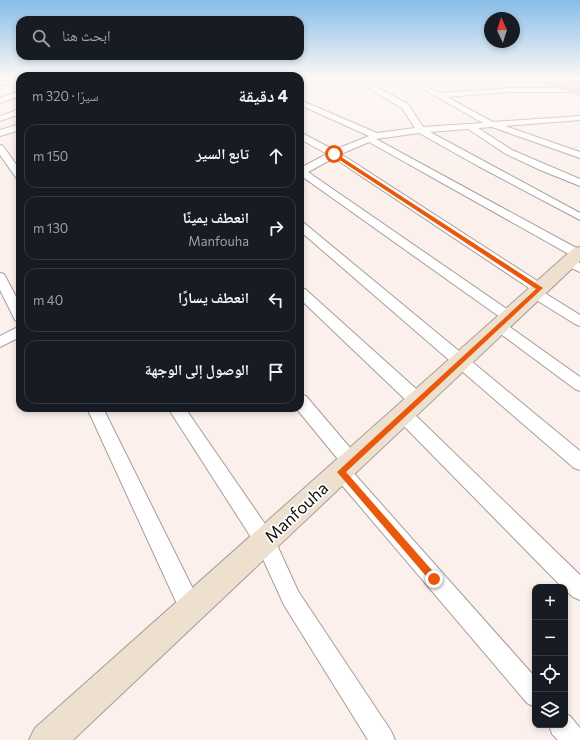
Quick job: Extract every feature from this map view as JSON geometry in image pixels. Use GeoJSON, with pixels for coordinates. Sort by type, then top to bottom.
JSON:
{"type":"FeatureCollection","features":[{"type":"Feature","properties":{"kind":"street"},"geometry":{"type":"LineString","coordinates":[[319,112],[373,138],[577,259]]}},
{"type":"Feature","properties":{"kind":"street"},"geometry":{"type":"LineString","coordinates":[[409,112],[421,130],[580,217]]}},
{"type":"Feature","properties":{"kind":"street"},"geometry":{"type":"LineString","coordinates":[[468,112],[491,124],[580,155]]}},
{"type":"Feature","properties":{"kind":"street"},"geometry":{"type":"LineString","coordinates":[[0,119],[16,113]]}},
{"type":"Feature","properties":{"kind":"street"},"geometry":{"type":"LineString","coordinates":[[304,170],[334,154],[373,138],[421,130],[580,118]]}},
{"type":"Feature","properties":{"kind":"street"},"geometry":{"type":"LineString","coordinates":[[469,126],[509,152],[580,183]]}},
{"type":"Feature","properties":{"kind":"street"},"geometry":{"type":"LineString","coordinates":[[0,134],[16,128]]}},
{"type":"Feature","properties":{"kind":"street"},"geometry":{"type":"LineString","coordinates":[[304,137],[334,154],[538,291],[580,321]]}},
{"type":"Feature","properties":{"kind":"street"},"geometry":{"type":"LineString","coordinates":[[562,150],[580,145]]}},
{"type":"Feature","properties":{"kind":"street"},"geometry":{"type":"LineString","coordinates":[[0,148],[16,171]]}},
{"type":"Feature","properties":{"kind":"street"},"geometry":{"type":"LineString","coordinates":[[304,174],[504,322],[580,385]]}},
{"type":"Feature","properties":{"kind":"street"},"geometry":{"type":"LineString","coordinates":[[304,228],[580,462]]}},
{"type":"Feature","properties":{"kind":"street","name":"Manfouha"},"geometry":{"type":"LineString","coordinates":[[47,740],[410,407],[538,291],[577,259]]}},
{"type":"Feature","properties":{"kind":"street"},"geometry":{"type":"LineString","coordinates":[[0,277],[16,309]]}},
{"type":"Feature","properties":{"kind":"street"},"geometry":{"type":"LineString","coordinates":[[304,296],[410,407],[580,590]]}},
{"type":"Feature","properties":{"kind":"street"},"geometry":{"type":"LineString","coordinates":[[0,342],[16,333]]}},
{"type":"Feature","properties":{"kind":"street"},"geometry":{"type":"LineString","coordinates":[[304,407],[346,467],[533,692]]}},
{"type":"Feature","properties":{"kind":"street"},"geometry":{"type":"LineString","coordinates":[[97,412],[191,609]]}},
{"type":"Feature","properties":{"kind":"street"},"geometry":{"type":"LineString","coordinates":[[179,412],[265,541],[291,598],[382,740]]}},
{"type":"Feature","properties":{"kind":"street"},"geometry":{"type":"LineString","coordinates":[[564,728],[574,740]]}},
{"type":"Feature","properties":{"kind":"route"},"geometry":{"type":"LineString","coordinates":[[334,154],[540,288],[341,472],[434,579]]}}]}
